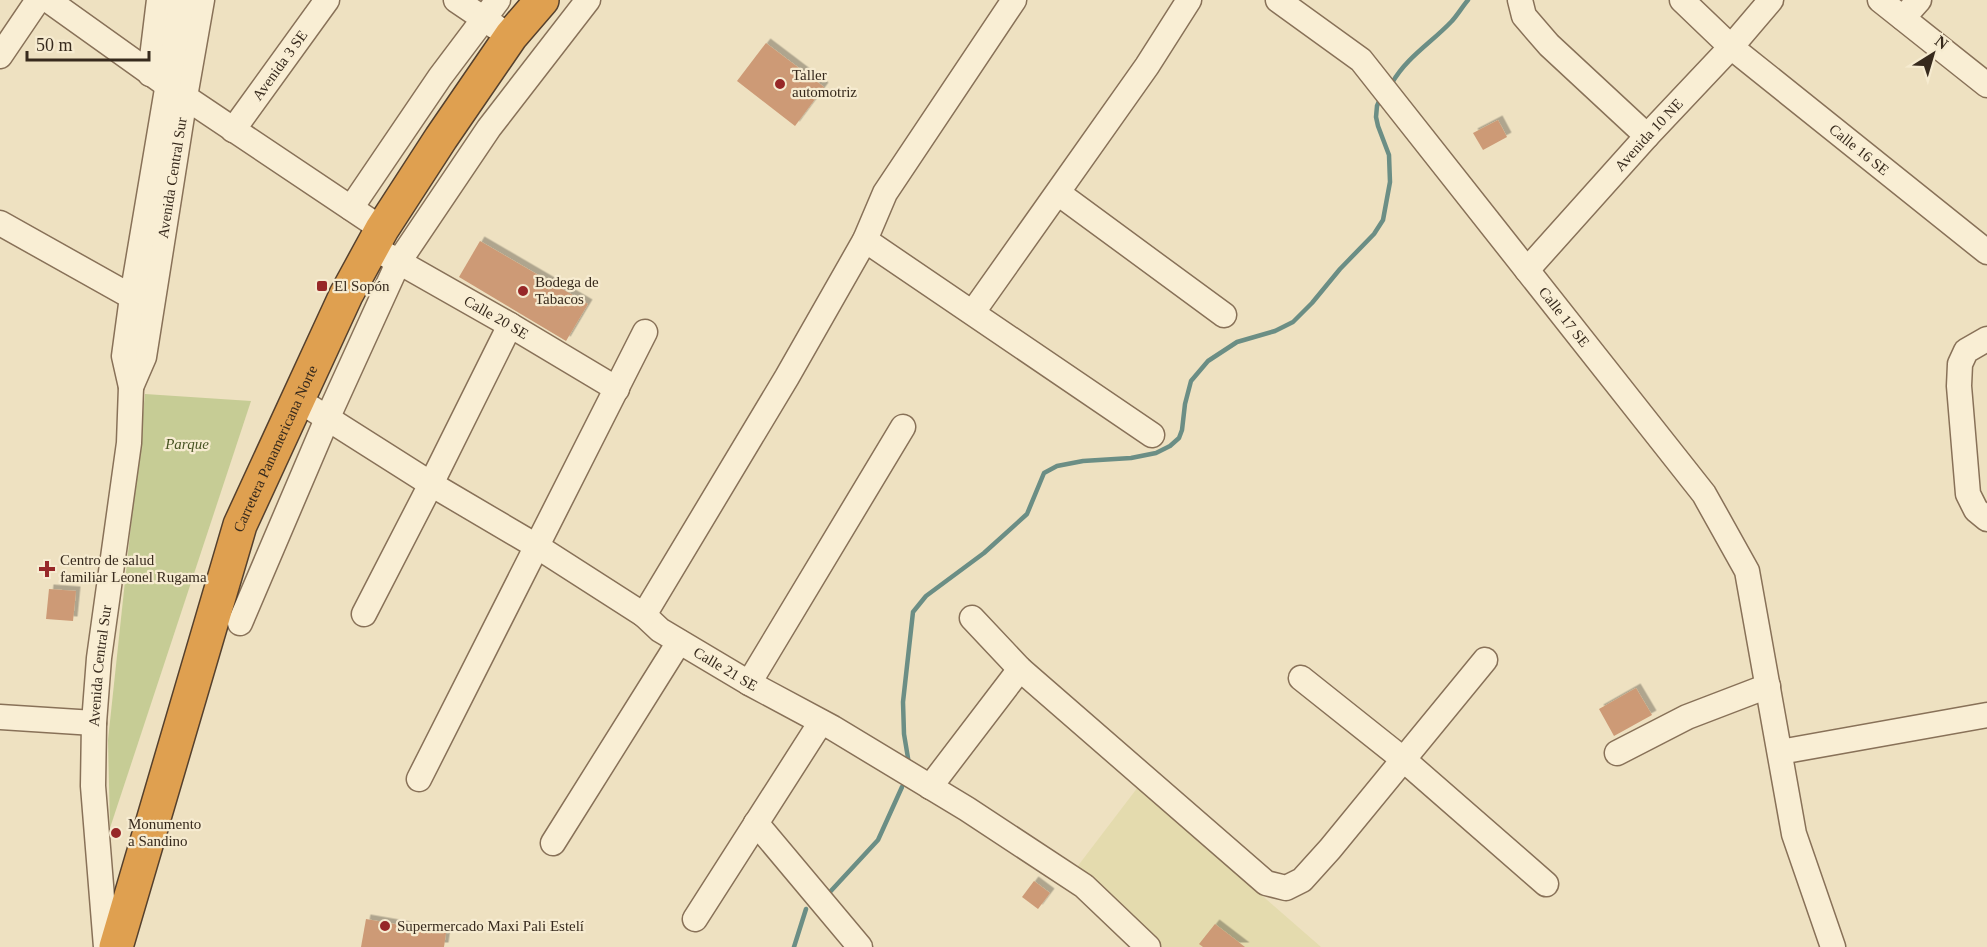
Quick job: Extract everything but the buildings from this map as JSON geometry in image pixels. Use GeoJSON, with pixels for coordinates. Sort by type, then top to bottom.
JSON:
{"type":"FeatureCollection","features":[{"type":"Feature","properties":{"kind":"highway","name":"Carretera Panamericana Norte"},"geometry":{"type":"LineString","coordinates":[[116,947],[240,525],[346,295],[384,246],[441,138],[511,36],[542,0]]}},
{"type":"Feature","properties":{"kind":"street"},"geometry":{"type":"LineString","coordinates":[[0,56],[38,0]]}},
{"type":"Feature","properties":{"kind":"street","name":"Calle 20 SE"},"geometry":{"type":"LineString","coordinates":[[48,0],[167,85],[351,208],[384,246],[617,389]]}},
{"type":"Feature","properties":{"kind":"street"},"geometry":{"type":"LineString","coordinates":[[159,0],[167,85]]}},
{"type":"Feature","properties":{"kind":"street","name":"Avenida Central Sur"},"geometry":{"type":"LineString","coordinates":[[106,947],[93,786],[94,723],[99,658],[129,444],[131,387],[124,356],[182,0]]}},
{"type":"Feature","properties":{"kind":"street","name":"Avenida Central Sur"},"geometry":{"type":"LineString","coordinates":[[131,387],[144,357],[167,85],[202,0]]}},
{"type":"Feature","properties":{"kind":"street","name":"Avenida 3 SE"},"geometry":{"type":"LineString","coordinates":[[233,130],[327,0]]}},
{"type":"Feature","properties":{"kind":"street"},"geometry":{"type":"LineString","coordinates":[[456,0],[490,9],[511,36]]}},
{"type":"Feature","properties":{"kind":"street"},"geometry":{"type":"LineString","coordinates":[[240,623],[327,419],[384,246],[489,128],[588,0]]}},
{"type":"Feature","properties":{"kind":"street"},"geometry":{"type":"LineString","coordinates":[[644,615],[787,377],[865,240],[885,193],[1014,0]]}},
{"type":"Feature","properties":{"kind":"street"},"geometry":{"type":"LineString","coordinates":[[973,312],[1147,66],[1189,0]]}},
{"type":"Feature","properties":{"kind":"street","name":"Calle 17 SE"},"geometry":{"type":"LineString","coordinates":[[1278,0],[1361,60],[1704,494],[1747,571],[1794,834],[1833,947]]}},
{"type":"Feature","properties":{"kind":"street"},"geometry":{"type":"LineString","coordinates":[[1520,0],[1524,16],[1549,45],[1647,136]]}},
{"type":"Feature","properties":{"kind":"street","name":"Calle 16 SE"},"geometry":{"type":"LineString","coordinates":[[1682,0],[1731,47],[1987,252]]}},
{"type":"Feature","properties":{"kind":"street","name":"Avenida 10 NE"},"geometry":{"type":"LineString","coordinates":[[1527,270],[1647,136],[1731,47],[1771,0]]}},
{"type":"Feature","properties":{"kind":"street"},"geometry":{"type":"LineString","coordinates":[[1880,0],[1987,85]]}},
{"type":"Feature","properties":{"kind":"street"},"geometry":{"type":"LineString","coordinates":[[1903,18],[1919,0]]}},
{"type":"Feature","properties":{"kind":"street"},"geometry":{"type":"LineString","coordinates":[[351,208],[440,76],[490,9]]}},
{"type":"Feature","properties":{"kind":"street"},"geometry":{"type":"LineString","coordinates":[[1058,193],[1224,315]]}},
{"type":"Feature","properties":{"kind":"street"},"geometry":{"type":"LineString","coordinates":[[1,226],[132,297]]}},
{"type":"Feature","properties":{"kind":"street"},"geometry":{"type":"LineString","coordinates":[[865,240],[1152,435]]}},
{"type":"Feature","properties":{"kind":"street"},"geometry":{"type":"LineString","coordinates":[[364,614],[510,325]]}},
{"type":"Feature","properties":{"kind":"street"},"geometry":{"type":"LineString","coordinates":[[419,779],[645,332]]}},
{"type":"Feature","properties":{"kind":"street"},"geometry":{"type":"LineString","coordinates":[[1987,339],[1966,351],[1960,364],[1959,386],[1968,494],[1976,510],[1987,519]]}},
{"type":"Feature","properties":{"kind":"street","name":"Calle 21 SE"},"geometry":{"type":"LineString","coordinates":[[297,399],[431,484],[538,547],[644,615],[660,630],[679,642],[821,722],[967,809],[1083,886],[1148,947]]}},
{"type":"Feature","properties":{"kind":"street"},"geometry":{"type":"LineString","coordinates":[[749,683],[903,427]]}},
{"type":"Feature","properties":{"kind":"street"},"geometry":{"type":"LineString","coordinates":[[972,618],[1020,669],[1266,883],[1286,888],[1302,880],[1485,660]]}},
{"type":"Feature","properties":{"kind":"street"},"geometry":{"type":"LineString","coordinates":[[553,843],[679,642]]}},
{"type":"Feature","properties":{"kind":"street"},"geometry":{"type":"LineString","coordinates":[[930,787],[1020,669]]}},
{"type":"Feature","properties":{"kind":"street"},"geometry":{"type":"LineString","coordinates":[[1301,678],[1404,760],[1546,884]]}},
{"type":"Feature","properties":{"kind":"street"},"geometry":{"type":"LineString","coordinates":[[1617,753],[1687,717],[1768,686]]}},
{"type":"Feature","properties":{"kind":"street"},"geometry":{"type":"LineString","coordinates":[[1780,752],[1987,715]]}},
{"type":"Feature","properties":{"kind":"street"},"geometry":{"type":"LineString","coordinates":[[0,717],[94,723]]}},
{"type":"Feature","properties":{"kind":"street"},"geometry":{"type":"LineString","coordinates":[[695,919],[821,722]]}},
{"type":"Feature","properties":{"kind":"street"},"geometry":{"type":"LineString","coordinates":[[756,823],[860,947]]}},
{"type":"Feature","properties":{"kind":"shaded area"},"geometry":{"type":"Polygon","coordinates":[[[1138,787],[1321,947],[1160,947],[1074,871],[1138,787]]]}},
{"type":"Feature","properties":{"kind":"green space","name":"Parque"},"geometry":{"type":"Polygon","coordinates":[[[145,394],[251,401],[110,828],[108,740],[145,394]]]}},
{"type":"Feature","properties":{"kind":"waterway"},"geometry":{"type":"LineString","coordinates":[[1392,83],[1405,65],[1451,22],[1468,0]]}},
{"type":"Feature","properties":{"kind":"waterway"},"geometry":{"type":"LineString","coordinates":[[909,764],[904,734],[903,702],[913,612],[926,596],[984,553],[1027,514],[1044,473],[1057,466],[1083,461],[1131,458],[1156,453],[1170,446],[1179,438],[1182,430],[1191,381],[1208,361],[1237,342],[1275,331],[1293,322],[1312,303],[1340,269],[1374,234],[1383,220],[1390,182],[1389,155],[1376,117],[1380,99]]}},
{"type":"Feature","properties":{"kind":"waterway"},"geometry":{"type":"LineString","coordinates":[[829,893],[878,840],[902,787]]}},
{"type":"Feature","properties":{"kind":"waterway"},"geometry":{"type":"LineString","coordinates":[[794,947],[806,909]]}},
{"type":"Feature","properties":{"kind":"place","name":"Taller automotriz"},"geometry":{"type":"Point","coordinates":[780,84]}},
{"type":"Feature","properties":{"kind":"place","name":"El Sopón"},"geometry":{"type":"Point","coordinates":[322,286]}},
{"type":"Feature","properties":{"kind":"place","name":"Bodega de Tabacos"},"geometry":{"type":"Point","coordinates":[523,291]}},
{"type":"Feature","properties":{"kind":"place","name":"Centro de salud familiar Leonel Rugama"},"geometry":{"type":"Point","coordinates":[47,569]}},
{"type":"Feature","properties":{"kind":"place","name":"Monumento a Sandino"},"geometry":{"type":"Point","coordinates":[116,833]}},
{"type":"Feature","properties":{"kind":"place","name":"Supermercado Maxi Pali Estelí"},"geometry":{"type":"Point","coordinates":[385,926]}}]}
